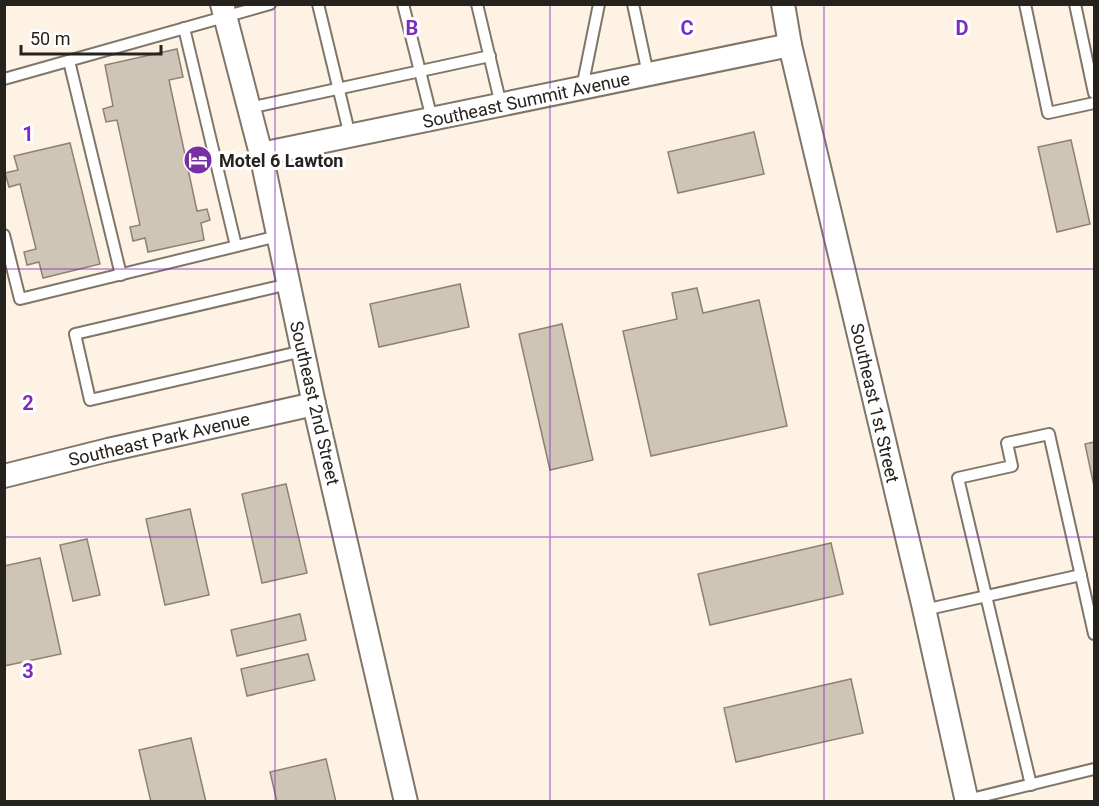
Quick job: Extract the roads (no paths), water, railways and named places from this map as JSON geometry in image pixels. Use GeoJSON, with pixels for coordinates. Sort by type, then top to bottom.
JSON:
{"type":"FeatureCollection","features":[{"type":"Feature","properties":{"kind":"street","name":"Southeast 1st Street"},"geometry":{"type":"LineString","coordinates":[[783,4],[790,45],[967,801]]}},
{"type":"Feature","properties":{"kind":"street","name":"Southeast 2nd Street"},"geometry":{"type":"LineString","coordinates":[[223,11],[261,154],[314,404],[406,801]]}},
{"type":"Feature","properties":{"kind":"street","name":"Southeast Summit Avenue"},"geometry":{"type":"LineString","coordinates":[[261,154],[790,45]]}},
{"type":"Feature","properties":{"kind":"street","name":"Southeast Park Avenue"},"geometry":{"type":"LineString","coordinates":[[4,476],[314,404]]}},
{"type":"Feature","properties":{"kind":"lane"},"geometry":{"type":"LineString","coordinates":[[4,79],[184,28],[223,11],[270,4]]}},
{"type":"Feature","properties":{"kind":"lane"},"geometry":{"type":"LineString","coordinates":[[318,4],[350,136]]}},
{"type":"Feature","properties":{"kind":"lane"},"geometry":{"type":"LineString","coordinates":[[403,4],[432,119]]}},
{"type":"Feature","properties":{"kind":"lane"},"geometry":{"type":"LineString","coordinates":[[477,4],[501,105]]}},
{"type":"Feature","properties":{"kind":"lane"},"geometry":{"type":"LineString","coordinates":[[582,88],[599,4]]}},
{"type":"Feature","properties":{"kind":"lane"},"geometry":{"type":"LineString","coordinates":[[633,4],[648,74]]}},
{"type":"Feature","properties":{"kind":"lane"},"geometry":{"type":"LineString","coordinates":[[1024,4],[1048,113],[1095,103]]}},
{"type":"Feature","properties":{"kind":"lane"},"geometry":{"type":"LineString","coordinates":[[1075,4],[1095,93]]}},
{"type":"Feature","properties":{"kind":"lane"},"geometry":{"type":"LineString","coordinates":[[184,28],[236,246]]}},
{"type":"Feature","properties":{"kind":"lane"},"geometry":{"type":"LineString","coordinates":[[249,108],[490,56]]}},
{"type":"Feature","properties":{"kind":"lane"},"geometry":{"type":"LineString","coordinates":[[69,61],[121,275]]}},
{"type":"Feature","properties":{"kind":"lane"},"geometry":{"type":"LineString","coordinates":[[4,235],[20,299],[278,236]]}},
{"type":"Feature","properties":{"kind":"lane"},"geometry":{"type":"LineString","coordinates":[[288,284],[75,334],[90,400],[303,351]]}},
{"type":"Feature","properties":{"kind":"lane"},"geometry":{"type":"LineString","coordinates":[[1031,785],[958,478],[1012,466],[1007,443],[1049,434],[1095,634]]}},
{"type":"Feature","properties":{"kind":"lane"},"geometry":{"type":"LineString","coordinates":[[924,610],[1081,575]]}},
{"type":"Feature","properties":{"kind":"lane"},"geometry":{"type":"LineString","coordinates":[[967,801],[1095,770]]}},
{"type":"Feature","properties":{"kind":"place","name":"Motel 6 Lawton"},"geometry":{"type":"Point","coordinates":[198,160]}}]}
